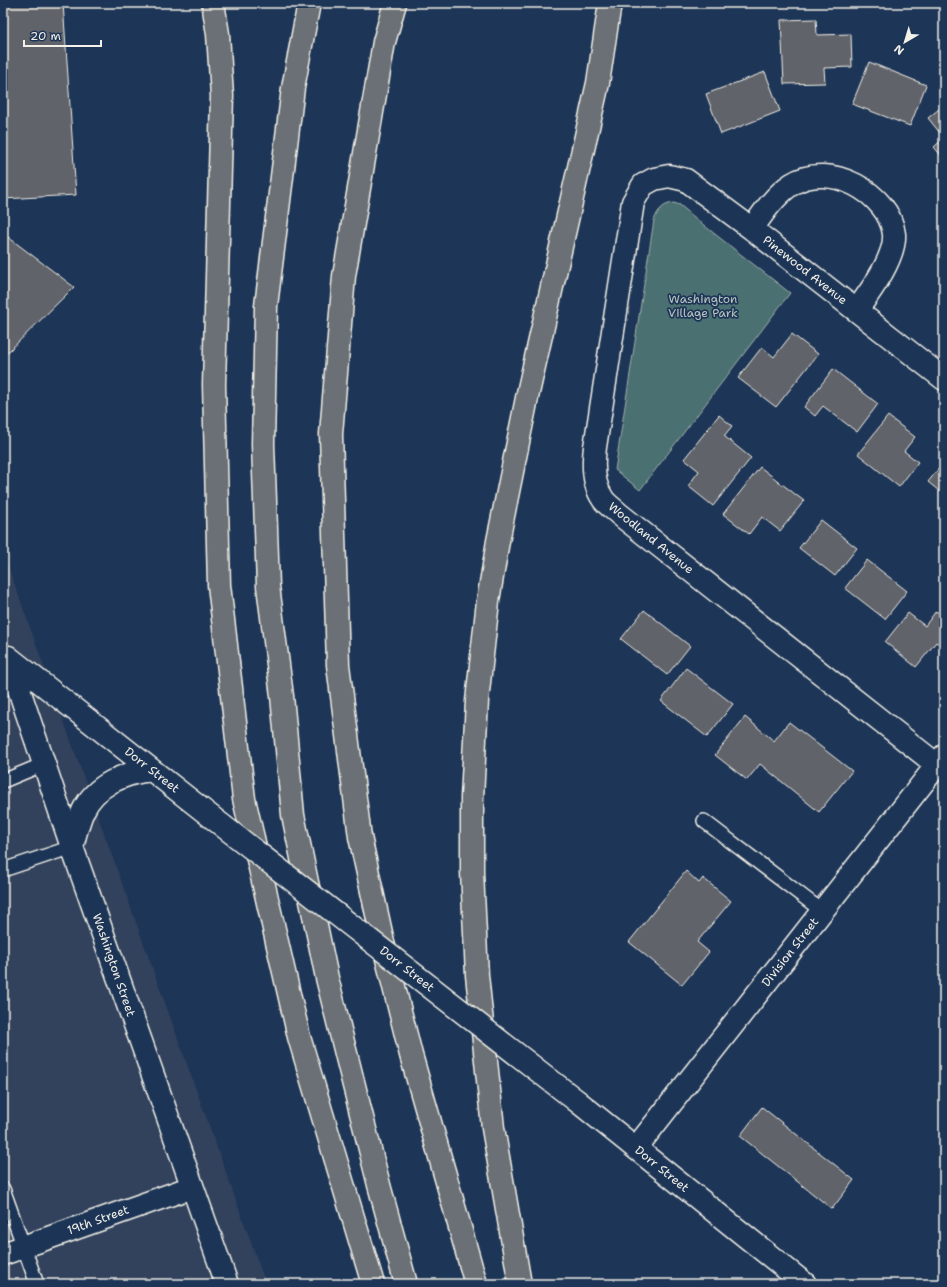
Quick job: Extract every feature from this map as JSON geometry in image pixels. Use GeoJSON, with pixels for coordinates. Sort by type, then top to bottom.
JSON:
{"type":"FeatureCollection","features":[{"type":"Feature","properties":{"kind":"highway"},"geometry":{"type":"LineString","coordinates":[[213,3],[218,34],[222,96],[214,385],[219,585],[244,800],[299,1037],[373,1284]]}},
{"type":"Feature","properties":{"kind":"highway"},"geometry":{"type":"LineString","coordinates":[[309,3],[293,88],[266,306],[263,444],[268,586],[282,696],[293,815],[327,978],[377,1177],[406,1284]]}},
{"type":"Feature","properties":{"kind":"highway"},"geometry":{"type":"LineString","coordinates":[[396,3],[384,42],[343,284],[331,434],[338,665],[360,837],[385,951],[410,1055],[476,1284]]}},
{"type":"Feature","properties":{"kind":"highway"},"geometry":{"type":"LineString","coordinates":[[520,1284],[493,1128],[477,975],[472,857],[472,798],[477,701],[488,601],[498,541],[528,393],[598,83],[610,3]]}},
{"type":"Feature","properties":{"kind":"street","name":"Pinewood Avenue"},"geometry":{"type":"LineString","coordinates":[[633,202],[643,185],[654,179],[669,176],[686,180],[752,229],[944,379]]}},
{"type":"Feature","properties":{"kind":"street","name":"Pinewood Avenue"},"geometry":{"type":"LineString","coordinates":[[752,229],[766,209],[779,195],[793,183],[810,177],[830,176],[846,180],[864,190],[880,203],[889,218],[894,235],[888,263],[857,310]]}},
{"type":"Feature","properties":{"kind":"street","name":"Woodland Avenue"},"geometry":{"type":"LineString","coordinates":[[633,202],[593,464],[596,482],[602,499],[619,514],[941,760]]}},
{"type":"Feature","properties":{"kind":"street","name":"Washington Street"},"geometry":{"type":"LineString","coordinates":[[5,653],[227,1284]]}},
{"type":"Feature","properties":{"kind":"street","name":"Dorr Street"},"geometry":{"type":"LineString","coordinates":[[5,653],[151,770],[577,1101],[805,1284]]}},
{"type":"Feature","properties":{"kind":"street","name":"Division Street"},"geometry":{"type":"LineString","coordinates":[[636,1148],[941,760]]}},
{"type":"Feature","properties":{"kind":"street"},"geometry":{"type":"LineString","coordinates":[[72,847],[83,810],[89,800],[106,786],[124,775],[151,770]]}},
{"type":"Feature","properties":{"kind":"street","name":"19th Street"},"geometry":{"type":"LineString","coordinates":[[3,1254],[192,1187]]}},
{"type":"Feature","properties":{"kind":"lane"},"geometry":{"type":"LineString","coordinates":[[3,781],[44,764]]}},
{"type":"Feature","properties":{"kind":"lane"},"geometry":{"type":"LineString","coordinates":[[704,821],[822,911]]}},
{"type":"Feature","properties":{"kind":"lane"},"geometry":{"type":"LineString","coordinates":[[3,870],[72,847]]}},
{"type":"Feature","properties":{"kind":"lane"},"geometry":{"type":"LineString","coordinates":[[3,1189],[37,1284]]}},
{"type":"Feature","properties":{"kind":"shaded area"},"geometry":{"type":"Polygon","coordinates":[[[3,553],[9,569],[266,1284],[3,1284],[3,553]]]}},
{"type":"Feature","properties":{"kind":"green space","name":"Washington Village Park"},"geometry":{"type":"Polygon","coordinates":[[[674,203],[680,205],[790,293],[640,490],[615,470],[654,220],[661,208],[674,203]]]}},
{"type":"Feature","properties":{"kind":"building"},"geometry":{"type":"Polygon","coordinates":[[[3,3],[63,3],[76,195],[3,199],[3,3]]]}},
{"type":"Feature","properties":{"kind":"building"},"geometry":{"type":"Polygon","coordinates":[[[816,19],[817,35],[851,34],[852,67],[824,68],[825,83],[784,84],[781,20],[816,19]]]}},
{"type":"Feature","properties":{"kind":"building"},"geometry":{"type":"Polygon","coordinates":[[[869,62],[926,85],[910,126],[852,104],[869,62]]]}},
{"type":"Feature","properties":{"kind":"building"},"geometry":{"type":"Polygon","coordinates":[[[765,72],[780,111],[721,134],[706,94],[765,72]]]}},
{"type":"Feature","properties":{"kind":"building"},"geometry":{"type":"Polygon","coordinates":[[[944,105],[944,138],[928,118],[944,105]]]}},
{"type":"Feature","properties":{"kind":"building"},"geometry":{"type":"Polygon","coordinates":[[[944,138],[944,159],[934,147],[944,138]]]}},
{"type":"Feature","properties":{"kind":"building"},"geometry":{"type":"Polygon","coordinates":[[[8,237],[74,287],[3,357],[3,243],[8,237]]]}},
{"type":"Feature","properties":{"kind":"building"},"geometry":{"type":"Polygon","coordinates":[[[792,334],[818,354],[776,407],[738,378],[762,347],[774,357],[792,334]]]}},
{"type":"Feature","properties":{"kind":"building"},"geometry":{"type":"Polygon","coordinates":[[[833,369],[878,404],[857,432],[823,406],[815,416],[804,407],[833,369]]]}},
{"type":"Feature","properties":{"kind":"building"},"geometry":{"type":"Polygon","coordinates":[[[719,415],[732,426],[724,436],[751,458],[713,506],[688,486],[699,471],[684,459],[719,415]]]}},
{"type":"Feature","properties":{"kind":"building"},"geometry":{"type":"Polygon","coordinates":[[[888,416],[915,437],[904,451],[918,462],[899,487],[858,454],[888,416]]]}},
{"type":"Feature","properties":{"kind":"building"},"geometry":{"type":"Polygon","coordinates":[[[944,462],[944,495],[928,482],[944,462]]]}},
{"type":"Feature","properties":{"kind":"building"},"geometry":{"type":"Polygon","coordinates":[[[760,467],[804,501],[780,531],[762,517],[749,534],[723,514],[760,467]]]}},
{"type":"Feature","properties":{"kind":"building"},"geometry":{"type":"Polygon","coordinates":[[[821,520],[857,548],[835,576],[799,548],[821,520]]]}},
{"type":"Feature","properties":{"kind":"building"},"geometry":{"type":"Polygon","coordinates":[[[867,560],[907,591],[885,619],[845,588],[867,560]]]}},
{"type":"Feature","properties":{"kind":"building"},"geometry":{"type":"Polygon","coordinates":[[[644,610],[690,646],[667,675],[621,639],[644,610]]]}},
{"type":"Feature","properties":{"kind":"building"},"geometry":{"type":"Polygon","coordinates":[[[936,611],[944,617],[944,648],[936,642],[916,667],[885,642],[908,613],[925,626],[936,611]]]}},
{"type":"Feature","properties":{"kind":"building"},"geometry":{"type":"Polygon","coordinates":[[[686,668],[733,704],[707,737],[661,701],[686,668]]]}},
{"type":"Feature","properties":{"kind":"building"},"geometry":{"type":"Polygon","coordinates":[[[745,717],[774,741],[789,722],[852,771],[819,812],[760,764],[747,780],[715,755],[745,717]]]}},
{"type":"Feature","properties":{"kind":"building"},"geometry":{"type":"Polygon","coordinates":[[[686,871],[699,883],[703,878],[731,901],[697,942],[709,952],[682,985],[629,942],[686,871]]]}},
{"type":"Feature","properties":{"kind":"building"},"geometry":{"type":"Polygon","coordinates":[[[762,1107],[854,1180],[832,1209],[740,1136],[762,1107]]]}}]}
